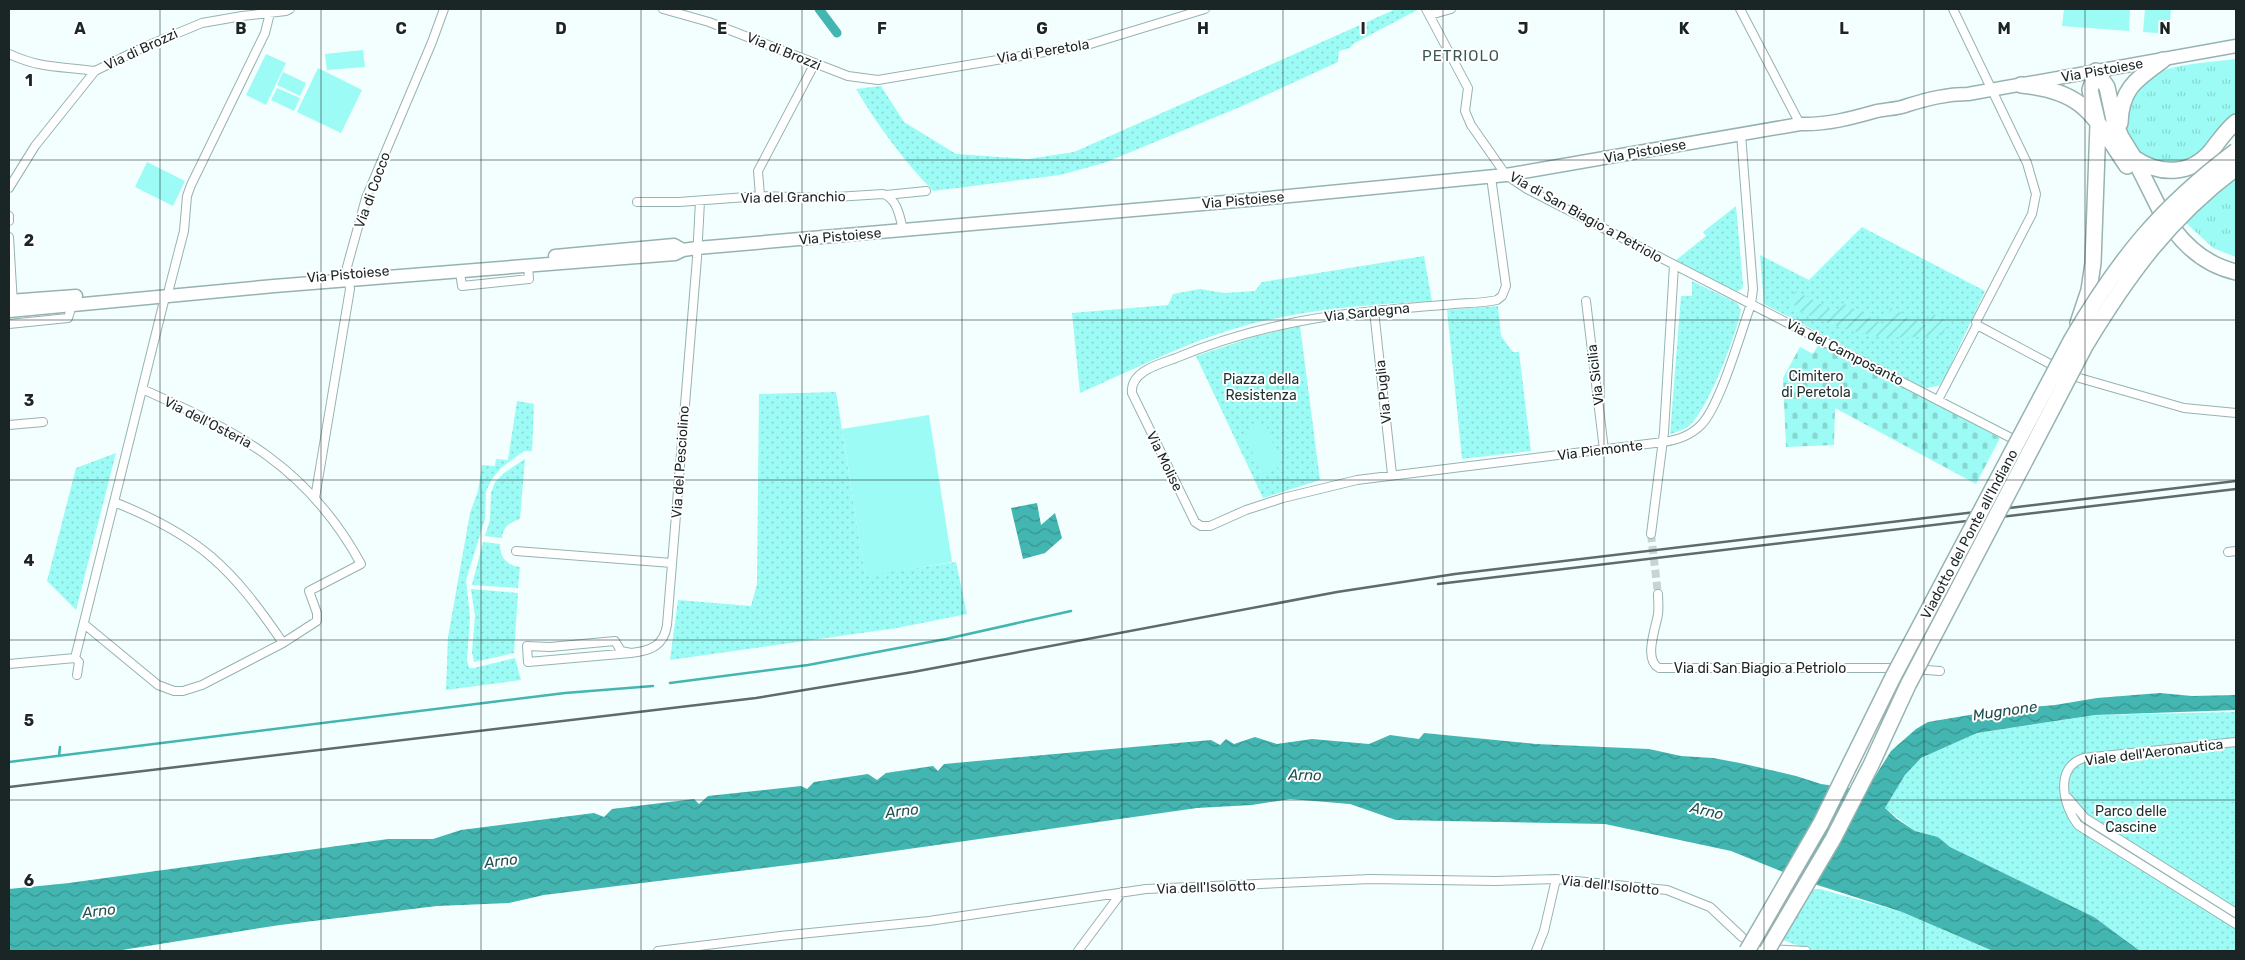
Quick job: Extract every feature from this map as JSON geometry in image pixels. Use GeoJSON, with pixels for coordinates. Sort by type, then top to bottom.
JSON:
{"type":"FeatureCollection","features":[{"type":"Feature","properties":{"kind":"highway"},"geometry":{"type":"LineString","coordinates":[[2121,137],[2120,110],[2126,92],[2142,75],[2163,60]]}},
{"type":"Feature","properties":{"kind":"highway"},"geometry":{"type":"LineString","coordinates":[[2072,339],[2085,304],[2093,270],[2098,124],[2090,90],[2096,71]]}},
{"type":"Feature","properties":{"kind":"highway"},"geometry":{"type":"LineString","coordinates":[[2096,71],[2107,88],[2114,120],[2121,137],[2134,158],[2148,190],[2160,210]]}},
{"type":"Feature","properties":{"kind":"highway"},"geometry":{"type":"LineString","coordinates":[[2021,85],[2050,89],[2068,95],[2078,101],[2098,124],[2128,167],[2148,190]]}},
{"type":"Feature","properties":{"kind":"highway"},"geometry":{"type":"LineString","coordinates":[[2134,158],[2146,166],[2158,170],[2185,168],[2204,158],[2236,122]]}},
{"type":"Feature","properties":{"kind":"highway","name":"Viadotto del Ponte all'Indiano"},"geometry":{"type":"LineString","coordinates":[[1744,944],[1821,823],[1892,678],[2072,339],[2097,296],[2142,235],[2192,186],[2236,152]]}},
{"type":"Feature","properties":{"kind":"highway","name":"Viadotto del Ponte all'Indiano"},"geometry":{"type":"LineString","coordinates":[[1769,950],[1837,830],[1871,765],[1908,685],[2100,322],[2126,281],[2154,245],[2188,209],[2236,168]]}},
{"type":"Feature","properties":{"kind":"highway"},"geometry":{"type":"LineString","coordinates":[[2174,230],[2196,254],[2223,269],[2236,272]]}},
{"type":"Feature","properties":{"kind":"main road","name":"Via Pistoiese"},"geometry":{"type":"LineString","coordinates":[[348,278],[460,272],[675,254],[683,250],[697,248],[1491,177],[1800,124],[1814,124],[1853,118],[1907,106],[1922,106],[1954,100],[1968,94],[2236,46]]}},
{"type":"Feature","properties":{"kind":"main road","name":"Via Pistoiese"},"geometry":{"type":"LineString","coordinates":[[11,306],[274,286],[674,245],[683,250]]}},
{"type":"Feature","properties":{"kind":"main road","name":"Via Pistoiese"},"geometry":{"type":"LineString","coordinates":[[11,306],[72,305],[167,293]]}},
{"type":"Feature","properties":{"kind":"street"},"geometry":{"type":"LineString","coordinates":[[235,9],[242,16]]}},
{"type":"Feature","properties":{"kind":"street","name":"Via di Brozzi"},"geometry":{"type":"LineString","coordinates":[[9,188],[35,146],[95,71],[194,26],[267,11],[286,11],[290,9]]}},
{"type":"Feature","properties":{"kind":"street","name":"Via di Cocco"},"geometry":{"type":"LineString","coordinates":[[315,498],[350,289],[347,267],[366,198],[444,9]]}},
{"type":"Feature","properties":{"kind":"street","name":"Via di Brozzi"},"geometry":{"type":"LineString","coordinates":[[663,9],[709,22],[854,78],[878,80]]}},
{"type":"Feature","properties":{"kind":"street","name":"Via di Peretola"},"geometry":{"type":"LineString","coordinates":[[878,80],[1087,45],[1206,9]]}},
{"type":"Feature","properties":{"kind":"street"},"geometry":{"type":"LineString","coordinates":[[1428,12],[1451,9]]}},
{"type":"Feature","properties":{"kind":"street"},"geometry":{"type":"LineString","coordinates":[[1740,9],[1800,124]]}},
{"type":"Feature","properties":{"kind":"street"},"geometry":{"type":"LineString","coordinates":[[1938,400],[2032,214],[2036,194],[2027,163],[1952,9]]}},
{"type":"Feature","properties":{"kind":"street"},"geometry":{"type":"LineString","coordinates":[[75,658],[142,389],[184,231],[186,196],[265,33],[267,11]]}},
{"type":"Feature","properties":{"kind":"street","name":"Via di San Biagio a Petriolo"},"geometry":{"type":"LineString","coordinates":[[1428,12],[1468,88],[1465,112],[1471,125],[1506,175],[1527,189],[1751,304]]}},
{"type":"Feature","properties":{"kind":"street"},"geometry":{"type":"LineString","coordinates":[[9,54],[29,63],[45,67],[95,71]]}},
{"type":"Feature","properties":{"kind":"street"},"geometry":{"type":"LineString","coordinates":[[760,196],[758,171],[815,63]]}},
{"type":"Feature","properties":{"kind":"street","name":"Via Piemonte"},"geometry":{"type":"LineString","coordinates":[[1201,526],[1210,526],[1246,510],[1310,490],[1392,474],[1604,450],[1685,437],[1700,425],[1708,415],[1751,304],[1753,289],[1741,134]]}},
{"type":"Feature","properties":{"kind":"street","name":"Via Sardegna"},"geometry":{"type":"LineString","coordinates":[[1132,393],[1133,382],[1144,372],[1230,337],[1300,320],[1374,311],[1493,301],[1502,296],[1506,286],[1491,177]]}},
{"type":"Feature","properties":{"kind":"street","name":"Via del Granchio"},"geometry":{"type":"LineString","coordinates":[[637,202],[700,201],[760,196],[820,198],[926,191]]}},
{"type":"Feature","properties":{"kind":"street"},"geometry":{"type":"LineString","coordinates":[[886,195],[894,203],[903,230]]}},
{"type":"Feature","properties":{"kind":"street"},"geometry":{"type":"LineString","coordinates":[[697,248],[700,201]]}},
{"type":"Feature","properties":{"kind":"street"},"geometry":{"type":"LineString","coordinates":[[9,237],[11,306]]}},
{"type":"Feature","properties":{"kind":"street","name":"Via del Pesciolino"},"geometry":{"type":"LineString","coordinates":[[631,654],[621,651],[615,641],[550,647],[527,646],[528,662],[631,654],[651,650],[664,637],[672,563],[697,248]]}},
{"type":"Feature","properties":{"kind":"street","name":"Via di San Biagio a Petriolo"},"geometry":{"type":"LineString","coordinates":[[1651,534],[1663,442],[1674,265]]}},
{"type":"Feature","properties":{"kind":"street","name":"Via Sicilia"},"geometry":{"type":"LineString","coordinates":[[1586,301],[1604,450]]}},
{"type":"Feature","properties":{"kind":"street","name":"Via del Camposanto"},"geometry":{"type":"LineString","coordinates":[[1751,304],[2025,445]]}},
{"type":"Feature","properties":{"kind":"street"},"geometry":{"type":"LineString","coordinates":[[9,324],[68,318],[72,305]]}},
{"type":"Feature","properties":{"kind":"street","name":"Via Puglia"},"geometry":{"type":"LineString","coordinates":[[1374,311],[1392,474]]}},
{"type":"Feature","properties":{"kind":"street"},"geometry":{"type":"LineString","coordinates":[[1977,325],[2052,365]]}},
{"type":"Feature","properties":{"kind":"street"},"geometry":{"type":"LineString","coordinates":[[2076,377],[2184,408],[2236,413]]}},
{"type":"Feature","properties":{"kind":"street","name":"Via dell'Osteria"},"geometry":{"type":"LineString","coordinates":[[84,624],[158,685],[174,691],[192,689],[282,644],[317,621],[317,613],[309,591],[361,564],[338,526],[315,498],[290,473],[252,444],[214,422],[142,389]]}},
{"type":"Feature","properties":{"kind":"street","name":"Via Molise"},"geometry":{"type":"LineString","coordinates":[[1132,393],[1195,522],[1201,526]]}},
{"type":"Feature","properties":{"kind":"street"},"geometry":{"type":"LineString","coordinates":[[9,425],[43,422]]}},
{"type":"Feature","properties":{"kind":"street"},"geometry":{"type":"LineString","coordinates":[[114,502],[172,528],[210,554],[250,596],[282,644]]}},
{"type":"Feature","properties":{"kind":"street"},"geometry":{"type":"LineString","coordinates":[[516,551],[672,563]]}},
{"type":"Feature","properties":{"kind":"street","name":"Via di San Biagio a Petriolo"},"geometry":{"type":"LineString","coordinates":[[1658,594],[1658,612],[1651,654],[1654,663],[1659,668],[1899,668],[1940,671]]}},
{"type":"Feature","properties":{"kind":"street"},"geometry":{"type":"LineString","coordinates":[[9,664],[75,658]]}},
{"type":"Feature","properties":{"kind":"street"},"geometry":{"type":"LineString","coordinates":[[75,658],[79,662],[77,675]]}},
{"type":"Feature","properties":{"kind":"street","name":"Viale dell'Aeronautica"},"geometry":{"type":"LineString","coordinates":[[2070,806],[2064,792],[2066,773],[2072,764],[2088,756],[2236,742]]}},
{"type":"Feature","properties":{"kind":"street"},"geometry":{"type":"LineString","coordinates":[[2070,806],[2085,818],[2236,913]]}},
{"type":"Feature","properties":{"kind":"street"},"geometry":{"type":"LineString","coordinates":[[2070,806],[2078,825],[2236,924]]}},
{"type":"Feature","properties":{"kind":"street","name":"Via dell'Isolotto"},"geometry":{"type":"LineString","coordinates":[[658,951],[929,921],[1146,889],[1370,879],[1496,881],[1556,879],[1666,890],[1710,907],[1744,944]]}},
{"type":"Feature","properties":{"kind":"street"},"geometry":{"type":"LineString","coordinates":[[1536,951],[1544,931],[1556,879]]}},
{"type":"Feature","properties":{"kind":"street"},"geometry":{"type":"LineString","coordinates":[[1078,951],[1124,892]]}},
{"type":"Feature","properties":{"kind":"street"},"geometry":{"type":"LineString","coordinates":[[1769,950],[1797,949],[1806,951]]}},
{"type":"Feature","properties":{"kind":"green space"},"geometry":{"type":"Polygon","coordinates":[[[1396,9],[1419,9],[1353,44],[1350,48],[1339,51],[1338,62],[1240,107],[1104,163],[1060,175],[933,191],[891,142],[856,89],[881,86],[904,122],[956,154],[1028,159],[1074,152],[1396,9]]]}},
{"type":"Feature","properties":{"kind":"green space"},"geometry":{"type":"Polygon","coordinates":[[[2064,9],[2130,9],[2129,31],[2062,26],[2064,9]]]}},
{"type":"Feature","properties":{"kind":"green space"},"geometry":{"type":"Polygon","coordinates":[[[2145,9],[2171,9],[2169,34],[2143,32],[2145,9]]]}},
{"type":"Feature","properties":{"kind":"green space"},"geometry":{"type":"Polygon","coordinates":[[[363,50],[365,67],[327,70],[325,54],[363,50]]]}},
{"type":"Feature","properties":{"kind":"green space"},"geometry":{"type":"Polygon","coordinates":[[[266,54],[286,63],[266,105],[246,95],[266,54]]]}},
{"type":"Feature","properties":{"kind":"green space"},"geometry":{"type":"Polygon","coordinates":[[[2236,59],[2236,113],[2219,127],[2207,147],[2182,164],[2146,161],[2136,151],[2126,135],[2124,120],[2129,101],[2140,85],[2164,70],[2190,64],[2236,59]]]}},
{"type":"Feature","properties":{"kind":"green space"},"geometry":{"type":"Polygon","coordinates":[[[318,68],[362,90],[341,133],[297,112],[318,68]]]}},
{"type":"Feature","properties":{"kind":"green space"},"geometry":{"type":"Polygon","coordinates":[[[283,72],[306,83],[300,96],[277,85],[283,72]]]}},
{"type":"Feature","properties":{"kind":"green space"},"geometry":{"type":"Polygon","coordinates":[[[277,88],[300,98],[294,111],[271,100],[277,88]]]}},
{"type":"Feature","properties":{"kind":"green space"},"geometry":{"type":"Polygon","coordinates":[[[147,162],[185,181],[173,206],[135,187],[147,162]]]}},
{"type":"Feature","properties":{"kind":"green space"},"geometry":{"type":"Polygon","coordinates":[[[2236,173],[2236,257],[2213,248],[2184,221],[2236,173]]]}},
{"type":"Feature","properties":{"kind":"green space"},"geometry":{"type":"Polygon","coordinates":[[[1736,206],[1743,285],[1742,289],[1736,292],[1675,261],[1706,236],[1703,232],[1736,206]]]}},
{"type":"Feature","properties":{"kind":"green space"},"geometry":{"type":"Polygon","coordinates":[[[1862,227],[1985,291],[1939,386],[1924,388],[1764,304],[1760,255],[1809,280],[1862,227]]]}},
{"type":"Feature","properties":{"kind":"green space"},"geometry":{"type":"Polygon","coordinates":[[[1424,256],[1432,301],[1379,304],[1275,318],[1224,332],[1188,345],[1080,393],[1072,313],[1168,305],[1173,294],[1200,289],[1224,293],[1255,291],[1262,282],[1424,256]]]}},
{"type":"Feature","properties":{"kind":"green space"},"geometry":{"type":"Polygon","coordinates":[[[1692,281],[1737,303],[1741,310],[1728,353],[1705,404],[1690,425],[1683,430],[1670,434],[1681,296],[1692,296],[1692,281]]]}},
{"type":"Feature","properties":{"kind":"green space"},"geometry":{"type":"Polygon","coordinates":[[[1796,291],[1836,312],[1842,303],[1883,324],[1891,308],[1927,326],[1933,314],[1949,322],[1942,335],[1902,337],[1866,334],[1832,325],[1795,309],[1796,306],[1789,303],[1796,291]]]}},
{"type":"Feature","properties":{"kind":"green space"},"geometry":{"type":"Polygon","coordinates":[[[1498,306],[1501,336],[1513,352],[1519,352],[1531,451],[1462,459],[1447,310],[1498,306]]]}},
{"type":"Feature","properties":{"kind":"green space","name":"Piazza della Resistenza"},"geometry":{"type":"Polygon","coordinates":[[[1300,326],[1320,480],[1263,498],[1196,356],[1253,337],[1300,326]]]}},
{"type":"Feature","properties":{"kind":"green space","name":"Cimitero di Peretola"},"geometry":{"type":"Polygon","coordinates":[[[1820,342],[2000,438],[1976,484],[1835,408],[1834,445],[1786,447],[1783,378],[1800,347],[1813,354],[1820,342]]]}},
{"type":"Feature","properties":{"kind":"green space"},"geometry":{"type":"Polygon","coordinates":[[[836,392],[865,575],[956,562],[967,614],[897,628],[670,660],[678,600],[751,606],[757,584],[759,394],[836,392]]]}},
{"type":"Feature","properties":{"kind":"green space"},"geometry":{"type":"Polygon","coordinates":[[[517,401],[534,404],[532,451],[524,451],[501,468],[492,479],[486,491],[485,519],[466,580],[470,617],[467,660],[469,668],[474,668],[515,658],[521,680],[446,690],[448,637],[470,513],[478,491],[482,465],[495,466],[496,459],[508,460],[517,401]]]}},
{"type":"Feature","properties":{"kind":"green space"},"geometry":{"type":"Polygon","coordinates":[[[929,415],[952,562],[865,576],[842,429],[929,415]]]}},
{"type":"Feature","properties":{"kind":"green space"},"geometry":{"type":"Polygon","coordinates":[[[1265,423],[1282,466],[1261,474],[1244,431],[1265,423]]]}},
{"type":"Feature","properties":{"kind":"green space"},"geometry":{"type":"Polygon","coordinates":[[[116,453],[76,610],[47,581],[76,468],[116,453]]]}},
{"type":"Feature","properties":{"kind":"green space"},"geometry":{"type":"Polygon","coordinates":[[[525,459],[520,519],[508,526],[502,538],[485,536],[490,520],[491,493],[495,482],[504,473],[525,459]]]}},
{"type":"Feature","properties":{"kind":"green space"},"geometry":{"type":"Polygon","coordinates":[[[483,542],[500,544],[501,553],[505,560],[520,567],[518,588],[472,585],[483,542]]]}},
{"type":"Feature","properties":{"kind":"green space"},"geometry":{"type":"Polygon","coordinates":[[[471,589],[518,593],[514,653],[474,662],[472,652],[475,616],[471,589]]]}},
{"type":"Feature","properties":{"kind":"green space","name":"Parco delle Cascine"},"geometry":{"type":"Polygon","coordinates":[[[2236,712],[2236,951],[2140,951],[2094,917],[1950,847],[1938,837],[1915,831],[1885,808],[1905,775],[1921,758],[1977,733],[2095,715],[2236,712]]]}},
{"type":"Feature","properties":{"kind":"green space"},"geometry":{"type":"Polygon","coordinates":[[[1812,889],[1820,889],[1902,912],[1993,951],[1813,951],[1780,939],[1812,889]]]}},
{"type":"Feature","properties":{"kind":"water"},"geometry":{"type":"Polygon","coordinates":[[[1037,503],[1041,525],[1055,513],[1062,538],[1045,553],[1023,559],[1011,508],[1037,503]]]}},
{"type":"Feature","properties":{"kind":"water"},"geometry":{"type":"Polygon","coordinates":[[[2160,693],[2192,696],[2236,695],[2236,710],[2095,715],[1977,733],[1921,758],[1905,775],[1885,808],[1915,831],[1938,837],[1950,847],[2094,917],[2140,951],[1993,951],[1902,912],[1808,882],[1731,851],[1605,824],[1396,820],[1350,804],[1290,799],[1252,805],[1197,808],[845,858],[544,895],[509,903],[437,906],[280,925],[116,951],[9,951],[9,889],[69,883],[388,839],[433,839],[461,830],[594,813],[604,817],[612,809],[694,799],[699,804],[708,796],[801,786],[807,789],[814,782],[868,774],[877,780],[886,773],[933,766],[938,771],[944,764],[1211,740],[1220,745],[1226,739],[1234,744],[1255,737],[1277,744],[1312,739],[1369,744],[1390,735],[1419,739],[1424,733],[1536,744],[1649,749],[1681,756],[1713,758],[1740,763],[1821,784],[1856,789],[1869,786],[1891,751],[1916,729],[1928,722],[1999,710],[2055,705],[2097,698],[2160,693]]]}},
{"type":"Feature","properties":{"kind":"waterway"},"geometry":{"type":"LineString","coordinates":[[819,9],[837,33]]}},
{"type":"Feature","properties":{"kind":"waterway"},"geometry":{"type":"LineString","coordinates":[[670,683],[808,665],[946,639],[1071,611]]}},
{"type":"Feature","properties":{"kind":"waterway"},"geometry":{"type":"LineString","coordinates":[[9,762],[565,693],[653,686]]}},
{"type":"Feature","properties":{"kind":"waterway"},"geometry":{"type":"LineString","coordinates":[[59,756],[60,747]]}},
{"type":"Feature","properties":{"kind":"tunnel"},"geometry":{"type":"LineString","coordinates":[[1651,534],[1658,594]]}},
{"type":"Feature","properties":{"kind":"railway"},"geometry":{"type":"LineString","coordinates":[[9,787],[756,698],[913,672],[1337,592],[1455,574],[2236,481]]}},
{"type":"Feature","properties":{"kind":"railway"},"geometry":{"type":"LineString","coordinates":[[1438,584],[2236,489]]}},
{"type":"Feature","properties":{"kind":"district","name":"PETRIOLO"},"geometry":{"type":"Point","coordinates":[1461,56]}},
{"type":"Feature","properties":{"kind":"water label","name":"Mugnone"},"geometry":{"type":"Point","coordinates":[2005,711]}},
{"type":"Feature","properties":{"kind":"water label","name":"Arno"},"geometry":{"type":"Point","coordinates":[1305,775]}},
{"type":"Feature","properties":{"kind":"water label","name":"Arno"},"geometry":{"type":"Point","coordinates":[902,811]}},
{"type":"Feature","properties":{"kind":"water label","name":"Arno"},"geometry":{"type":"Point","coordinates":[1707,811]}},
{"type":"Feature","properties":{"kind":"water label","name":"Arno"},"geometry":{"type":"Point","coordinates":[501,861]}},
{"type":"Feature","properties":{"kind":"water label","name":"Arno"},"geometry":{"type":"Point","coordinates":[99,911]}}]}
